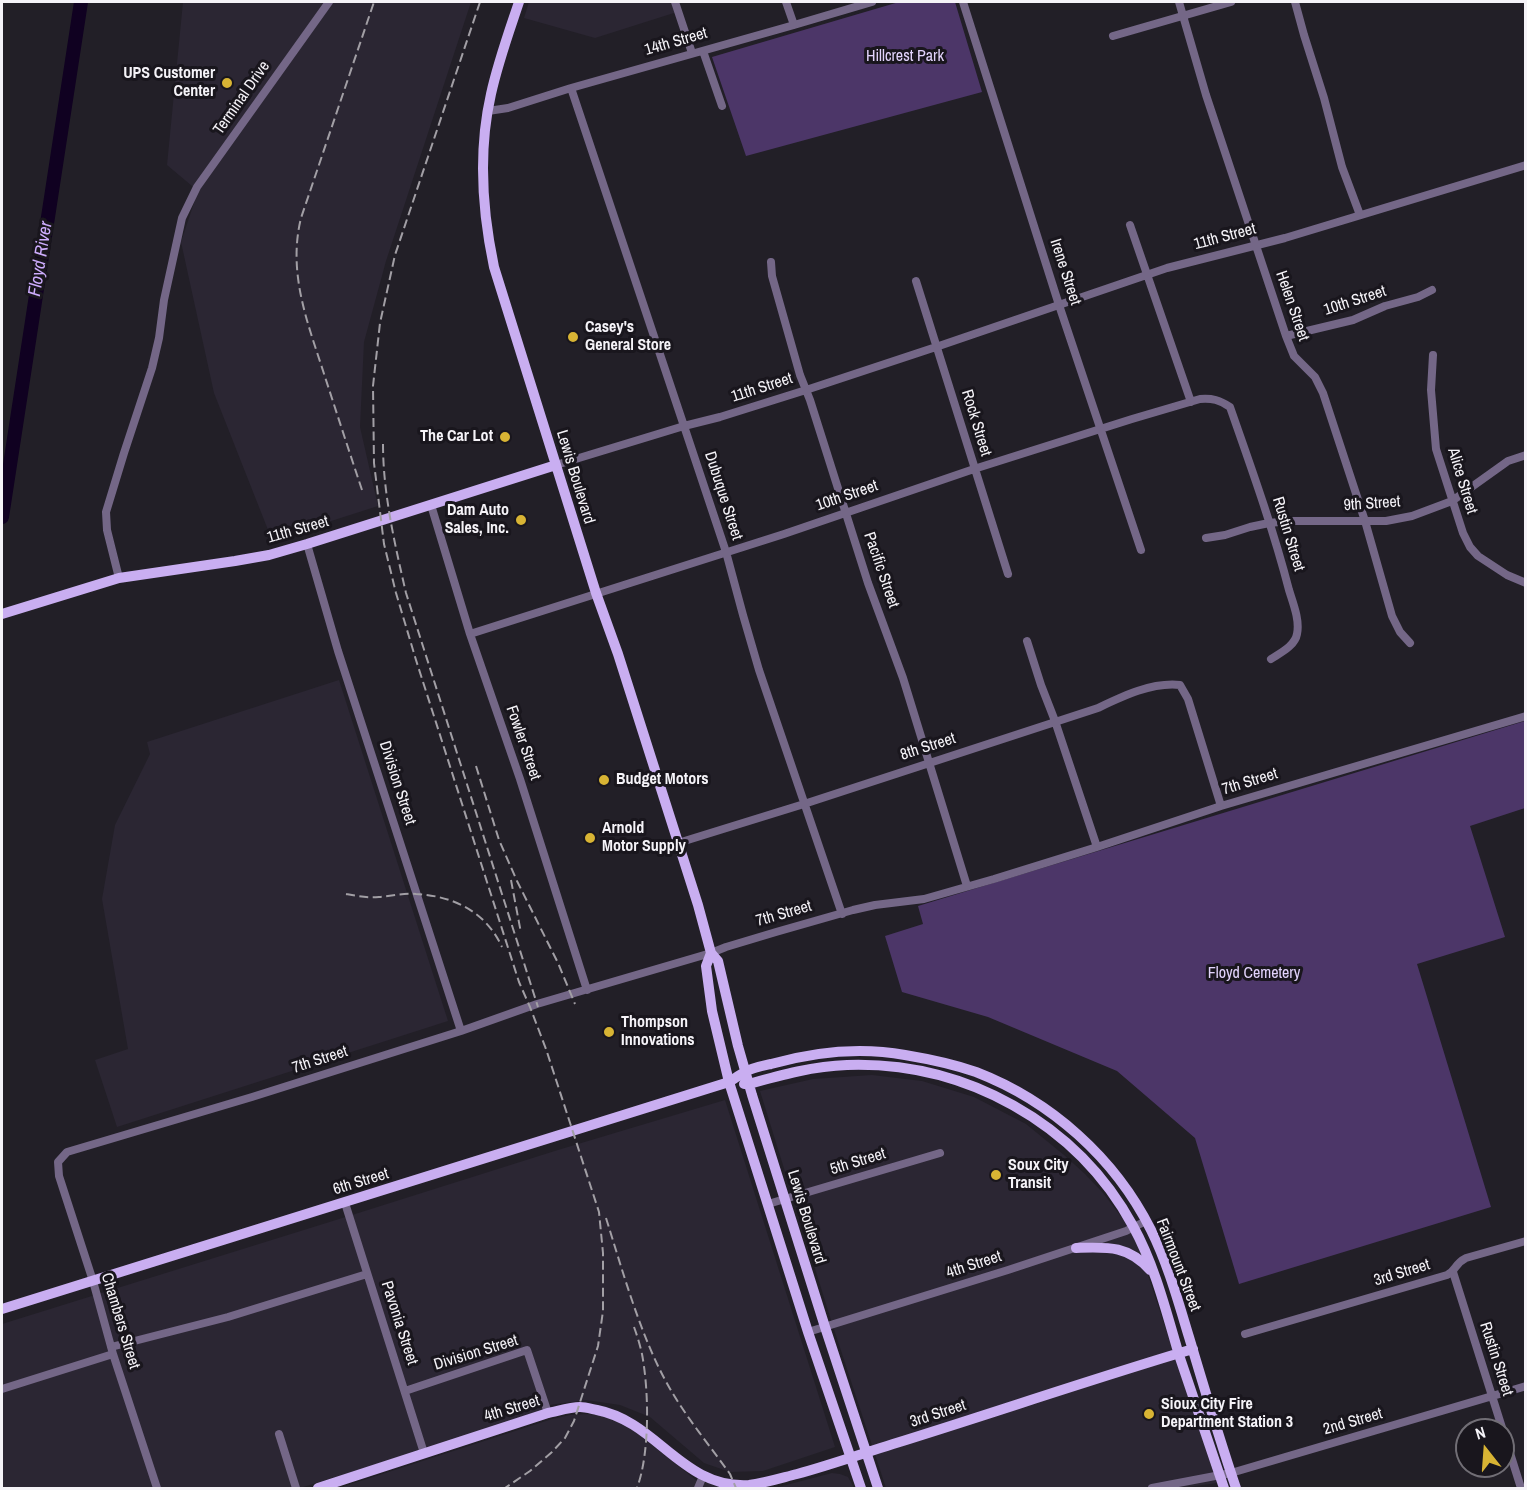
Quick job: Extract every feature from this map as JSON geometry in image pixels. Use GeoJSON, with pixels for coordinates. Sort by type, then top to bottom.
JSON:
{"type":"FeatureCollection","features":[{"type":"Feature","properties":{"kind":"main road","name":"Lewis Boulevard"},"geometry":{"type":"LineString","coordinates":[[519,2],[499,62],[484,142],[482,178],[487,238],[494,267],[596,593],[618,654],[698,905],[711,953],[718,961],[749,1084],[878,1488]]}},
{"type":"Feature","properties":{"kind":"main road","name":"11th Street"},"geometry":{"type":"LineString","coordinates":[[2,614],[119,578],[269,555],[556,465]]}},
{"type":"Feature","properties":{"kind":"main road","name":"Lewis Boulevard"},"geometry":{"type":"LineString","coordinates":[[711,953],[706,966],[712,1011],[729,1082],[808,1332],[861,1488]]}},
{"type":"Feature","properties":{"kind":"main road","name":"Fairmount Street"},"geometry":{"type":"LineString","coordinates":[[746,1072],[784,1060],[812,1055],[843,1052],[899,1054],[975,1072],[1018,1092],[1080,1136],[1118,1177],[1134,1200],[1160,1249],[1192,1349],[1225,1474],[1224,1488]]}},
{"type":"Feature","properties":{"kind":"main road","name":"Fairmount Street"},"geometry":{"type":"LineString","coordinates":[[749,1084],[793,1072],[824,1067],[881,1066],[915,1070],[964,1083],[987,1092],[1013,1105],[1057,1134],[1107,1185],[1134,1227],[1146,1253],[1179,1353],[1225,1474],[1236,1488]]}},
{"type":"Feature","properties":{"kind":"main road","name":"6th Street"},"geometry":{"type":"LineString","coordinates":[[2,1310],[729,1082],[746,1072]]}},
{"type":"Feature","properties":{"kind":"main road","name":"6th Street"},"geometry":{"type":"LineString","coordinates":[[729,1082],[749,1084]]}},
{"type":"Feature","properties":{"kind":"main road"},"geometry":{"type":"LineString","coordinates":[[1076,1248],[1110,1247],[1123,1250],[1135,1255],[1154,1275]]}},
{"type":"Feature","properties":{"kind":"main road","name":"3rd Street"},"geometry":{"type":"LineString","coordinates":[[703,1476],[723,1483],[747,1485],[766,1482],[867,1453],[1192,1349]]}},
{"type":"Feature","properties":{"kind":"main road","name":"4th Street"},"geometry":{"type":"LineString","coordinates":[[318,1488],[548,1413],[579,1407],[612,1413],[630,1422],[652,1437],[688,1468],[703,1476]]}},
{"type":"Feature","properties":{"kind":"street","name":"Terminal Drive"},"geometry":{"type":"LineString","coordinates":[[119,578],[107,530],[106,512],[152,368],[183,214],[197,187],[328,2]]}},
{"type":"Feature","properties":{"kind":"street"},"geometry":{"type":"LineString","coordinates":[[675,2],[692,53]]}},
{"type":"Feature","properties":{"kind":"street"},"geometry":{"type":"LineString","coordinates":[[786,2],[794,25]]}},
{"type":"Feature","properties":{"kind":"street","name":"14th Street"},"geometry":{"type":"LineString","coordinates":[[488,111],[508,108],[872,2]]}},
{"type":"Feature","properties":{"kind":"street","name":"Irene Street"},"geometry":{"type":"LineString","coordinates":[[963,2],[1059,305],[1142,550]]}},
{"type":"Feature","properties":{"kind":"street","name":"Helen Street"},"geometry":{"type":"LineString","coordinates":[[1179,2],[1206,95],[1286,336],[1294,356],[1315,377],[1323,393],[1365,521],[1392,615],[1410,643]]}},
{"type":"Feature","properties":{"kind":"street"},"geometry":{"type":"LineString","coordinates":[[1113,36],[1231,2]]}},
{"type":"Feature","properties":{"kind":"street"},"geometry":{"type":"LineString","coordinates":[[1295,2],[1342,167],[1360,215]]}},
{"type":"Feature","properties":{"kind":"street"},"geometry":{"type":"LineString","coordinates":[[702,51],[722,106]]}},
{"type":"Feature","properties":{"kind":"street","name":"Dubuque Street"},"geometry":{"type":"LineString","coordinates":[[571,88],[726,552],[759,669],[842,914]]}},
{"type":"Feature","properties":{"kind":"street","name":"11th Street"},"geometry":{"type":"LineString","coordinates":[[556,465],[806,390],[1167,268],[1285,238],[1526,165]]}},
{"type":"Feature","properties":{"kind":"street"},"geometry":{"type":"LineString","coordinates":[[1130,225],[1191,402]]}},
{"type":"Feature","properties":{"kind":"street","name":"Pacific Street"},"geometry":{"type":"LineString","coordinates":[[771,262],[772,276],[800,375],[868,583],[903,678],[967,886]]}},
{"type":"Feature","properties":{"kind":"street","name":"Rock Street"},"geometry":{"type":"LineString","coordinates":[[916,280],[1008,574]]}},
{"type":"Feature","properties":{"kind":"street","name":"10th Street"},"geometry":{"type":"LineString","coordinates":[[1286,336],[1353,320],[1432,290]]}},
{"type":"Feature","properties":{"kind":"street","name":"Alice Street"},"geometry":{"type":"LineString","coordinates":[[1433,355],[1431,390],[1434,435],[1438,455],[1463,533],[1478,556],[1507,575],[1525,581]]}},
{"type":"Feature","properties":{"kind":"street","name":"10th Street"},"geometry":{"type":"LineString","coordinates":[[470,634],[784,534],[974,469],[1200,399],[1212,398],[1222,401],[1231,410]]}},
{"type":"Feature","properties":{"kind":"street","name":"Rustin Street"},"geometry":{"type":"LineString","coordinates":[[1231,410],[1269,523],[1298,622],[1296,638],[1272,659]]}},
{"type":"Feature","properties":{"kind":"street"},"geometry":{"type":"LineString","coordinates":[[1525,455],[1526,444]]}},
{"type":"Feature","properties":{"kind":"street","name":"9th Street"},"geometry":{"type":"LineString","coordinates":[[1206,538],[1269,523],[1386,521],[1412,516],[1452,501],[1508,461],[1525,455]]}},
{"type":"Feature","properties":{"kind":"street","name":"Fowler Street"},"geometry":{"type":"LineString","coordinates":[[431,505],[470,634],[520,779],[587,990]]}},
{"type":"Feature","properties":{"kind":"street","name":"Division Street"},"geometry":{"type":"LineString","coordinates":[[307,544],[338,651],[461,1031]]}},
{"type":"Feature","properties":{"kind":"street"},"geometry":{"type":"LineString","coordinates":[[1027,640],[1097,847]]}},
{"type":"Feature","properties":{"kind":"street","name":"8th Street"},"geometry":{"type":"LineString","coordinates":[[678,843],[1098,708],[1118,698],[1168,684],[1180,685],[1188,699],[1221,806]]}},
{"type":"Feature","properties":{"kind":"street","name":"7th Street"},"geometry":{"type":"LineString","coordinates":[[58,1162],[67,1152],[73,1150],[252,1097],[461,1031],[537,1004],[776,932],[875,905],[924,899],[1097,847],[1221,806],[1526,716]]}},
{"type":"Feature","properties":{"kind":"street","name":"5th Street"},"geometry":{"type":"LineString","coordinates":[[768,1204],[940,1153]]}},
{"type":"Feature","properties":{"kind":"street","name":"Chambers Street"},"geometry":{"type":"LineString","coordinates":[[58,1162],[58,1176],[93,1281],[112,1351],[158,1488]]}},
{"type":"Feature","properties":{"kind":"street","name":"Pavonia Street"},"geometry":{"type":"LineString","coordinates":[[345,1203],[424,1453]]}},
{"type":"Feature","properties":{"kind":"street","name":"4th Street"},"geometry":{"type":"LineString","coordinates":[[808,1332],[1076,1248],[1146,1221]]}},
{"type":"Feature","properties":{"kind":"street","name":"3rd Street"},"geometry":{"type":"LineString","coordinates":[[1245,1334],[1416,1285],[1453,1272],[1458,1262],[1466,1258],[1526,1241]]}},
{"type":"Feature","properties":{"kind":"street","name":"Rustin Street"},"geometry":{"type":"LineString","coordinates":[[1453,1272],[1521,1488]]}},
{"type":"Feature","properties":{"kind":"street"},"geometry":{"type":"LineString","coordinates":[[2,1389],[112,1351],[367,1275]]}},
{"type":"Feature","properties":{"kind":"street","name":"Division Street"},"geometry":{"type":"LineString","coordinates":[[405,1391],[527,1350],[548,1413]]}},
{"type":"Feature","properties":{"kind":"street","name":"2nd Street"},"geometry":{"type":"LineString","coordinates":[[1152,1488],[1225,1474],[1526,1386]]}},
{"type":"Feature","properties":{"kind":"street"},"geometry":{"type":"LineString","coordinates":[[279,1434],[296,1488]]}},
{"type":"Feature","properties":{"kind":"street"},"geometry":{"type":"LineString","coordinates":[[698,1488],[703,1476]]}},
{"type":"Feature","properties":{"kind":"shaded area"},"geometry":{"type":"Polygon","coordinates":[[[183,2],[471,2],[386,261],[364,342],[360,427],[378,506],[272,540],[214,393],[181,242],[198,191],[167,165],[183,2]]]}},
{"type":"Feature","properties":{"kind":"shaded area"},"geometry":{"type":"Polygon","coordinates":[[[529,2],[674,2],[677,12],[595,38],[524,18],[529,2]]]}},
{"type":"Feature","properties":{"kind":"shaded area"},"geometry":{"type":"Polygon","coordinates":[[[339,680],[448,1021],[117,1127],[95,1060],[128,1049],[102,899],[115,825],[150,754],[147,742],[339,680]]]}},
{"type":"Feature","properties":{"kind":"shaded area"},"geometry":{"type":"Polygon","coordinates":[[[872,1075],[922,1081],[974,1097],[1026,1124],[1064,1155],[1103,1193],[1137,1242],[1217,1483],[1181,1488],[886,1488],[760,1091],[813,1079],[872,1075]]]}},
{"type":"Feature","properties":{"kind":"shaded area"},"geometry":{"type":"Polygon","coordinates":[[[725,1100],[835,1447],[763,1471],[730,1472],[704,1463],[650,1417],[620,1405],[586,1400],[549,1405],[550,1410],[300,1488],[2,1488],[2,1324],[725,1100]]]}},
{"type":"Feature","properties":{"kind":"shaded area"},"geometry":{"type":"Polygon","coordinates":[[[587,1414],[602,1415],[628,1426],[696,1480],[718,1486],[743,1488],[339,1488],[552,1419],[587,1414]]]}},
{"type":"Feature","properties":{"kind":"shaded area"},"geometry":{"type":"Polygon","coordinates":[[[832,1473],[848,1477],[854,1488],[775,1488],[832,1473]]]}},
{"type":"Feature","properties":{"kind":"green space","name":"Hillcrest Park"},"geometry":{"type":"Polygon","coordinates":[[[899,2],[955,2],[982,92],[746,156],[712,57],[899,2]]]}},
{"type":"Feature","properties":{"kind":"green space","name":"Floyd Cemetery"},"geometry":{"type":"Polygon","coordinates":[[[1525,721],[1525,808],[1470,826],[1505,937],[1417,964],[1491,1207],[1239,1284],[1195,1138],[1117,1071],[988,1017],[902,992],[885,936],[923,924],[918,906],[1525,721]]]}},
{"type":"Feature","properties":{"kind":"waterway","name":"Floyd River"},"geometry":{"type":"LineString","coordinates":[[2,517],[81,2]]}},
{"type":"Feature","properties":{"kind":"railway"},"geometry":{"type":"LineString","coordinates":[[362,490],[307,320],[298,280],[297,239],[301,218],[374,2]]}},
{"type":"Feature","properties":{"kind":"railway"},"geometry":{"type":"LineString","coordinates":[[480,2],[395,255],[380,323],[373,386],[374,463],[384,544],[416,660],[519,982],[546,1049],[599,1212],[603,1253],[603,1311],[598,1346],[574,1421],[565,1438],[552,1452],[505,1488]]}},
{"type":"Feature","properties":{"kind":"railway"},"geometry":{"type":"LineString","coordinates":[[383,444],[387,500],[406,593],[538,1007]]}},
{"type":"Feature","properties":{"kind":"railway"},"geometry":{"type":"LineString","coordinates":[[476,766],[499,840],[558,963],[575,1004]]}},
{"type":"Feature","properties":{"kind":"railway"},"geometry":{"type":"LineString","coordinates":[[511,880],[521,933]]}},
{"type":"Feature","properties":{"kind":"railway"},"geometry":{"type":"LineString","coordinates":[[346,894],[362,897],[402,894],[430,895],[456,902],[478,915],[502,947]]}},
{"type":"Feature","properties":{"kind":"railway"},"geometry":{"type":"LineString","coordinates":[[606,1218],[633,1304],[659,1368],[683,1409],[730,1474],[736,1488]]}},
{"type":"Feature","properties":{"kind":"railway"},"geometry":{"type":"LineString","coordinates":[[634,1327],[642,1354],[647,1403],[644,1458],[637,1488]]}},
{"type":"Feature","properties":{"kind":"place","name":"UPS Customer Center"},"geometry":{"type":"Point","coordinates":[227,83]}},
{"type":"Feature","properties":{"kind":"place","name":"Casey's General Store"},"geometry":{"type":"Point","coordinates":[573,337]}},
{"type":"Feature","properties":{"kind":"place","name":"The Car Lot"},"geometry":{"type":"Point","coordinates":[505,437]}},
{"type":"Feature","properties":{"kind":"place","name":"Dam Auto Sales, Inc."},"geometry":{"type":"Point","coordinates":[521,520]}},
{"type":"Feature","properties":{"kind":"place","name":"Budget Motors"},"geometry":{"type":"Point","coordinates":[604,780]}},
{"type":"Feature","properties":{"kind":"place","name":"Arnold Motor Supply"},"geometry":{"type":"Point","coordinates":[590,838]}},
{"type":"Feature","properties":{"kind":"place","name":"Thompson Innovations"},"geometry":{"type":"Point","coordinates":[609,1032]}},
{"type":"Feature","properties":{"kind":"place","name":"Soux City Transit"},"geometry":{"type":"Point","coordinates":[996,1175]}},
{"type":"Feature","properties":{"kind":"place","name":"Sioux City Fire Department Station 3"},"geometry":{"type":"Point","coordinates":[1149,1414]}}]}
